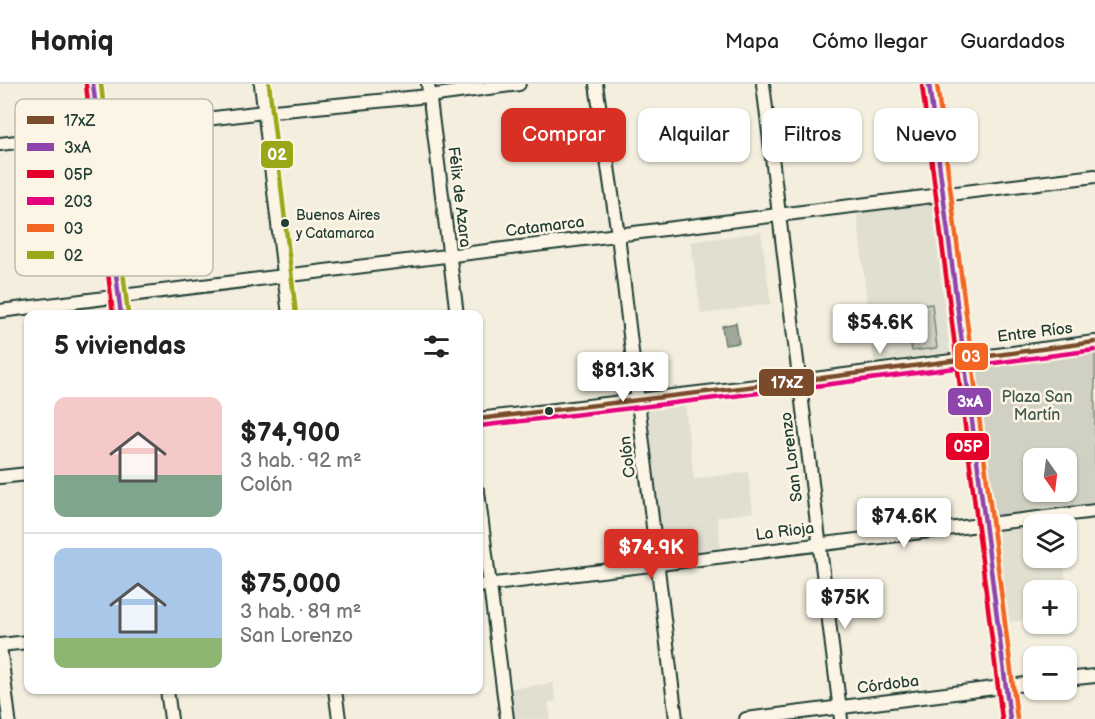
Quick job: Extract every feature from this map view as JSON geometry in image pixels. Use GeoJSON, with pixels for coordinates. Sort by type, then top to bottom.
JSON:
{"type":"FeatureCollection","features":[{"type":"Feature","properties":{"kind":"street"},"geometry":{"type":"LineString","coordinates":[[93,84],[95,99]]}},
{"type":"Feature","properties":{"kind":"street"},"geometry":{"type":"LineString","coordinates":[[261,84],[288,310]]}},
{"type":"Feature","properties":{"kind":"street"},"geometry":{"type":"LineString","coordinates":[[213,118],[429,90],[519,84]]}},
{"type":"Feature","properties":{"kind":"street","name":"Colón"},"geometry":{"type":"LineString","coordinates":[[596,84],[618,235],[676,719]]}},
{"type":"Feature","properties":{"kind":"street","name":"San Lorenzo"},"geometry":{"type":"LineString","coordinates":[[763,84],[841,713]]}},
{"type":"Feature","properties":{"kind":"street"},"geometry":{"type":"LineString","coordinates":[[929,84],[1010,719]]}},
{"type":"Feature","properties":{"kind":"street","name":"Félix de Azara"},"geometry":{"type":"LineString","coordinates":[[429,90],[456,310]]}},
{"type":"Feature","properties":{"kind":"street"},"geometry":{"type":"LineString","coordinates":[[0,144],[15,142]]}},
{"type":"Feature","properties":{"kind":"street","name":"Catamarca"},"geometry":{"type":"LineString","coordinates":[[0,311],[1095,177]]}},
{"type":"Feature","properties":{"kind":"street"},"geometry":{"type":"LineString","coordinates":[[117,276],[120,310]]}},
{"type":"Feature","properties":{"kind":"street","name":"Entre Ríos"},"geometry":{"type":"LineString","coordinates":[[483,418],[799,381],[1095,342]]}},
{"type":"Feature","properties":{"kind":"street"},"geometry":{"type":"LineString","coordinates":[[0,477],[24,474]]}},
{"type":"Feature","properties":{"kind":"street","name":"La Rioja"},"geometry":{"type":"LineString","coordinates":[[484,585],[1095,511]]}},
{"type":"Feature","properties":{"kind":"street"},"geometry":{"type":"LineString","coordinates":[[483,570],[507,719]]}},
{"type":"Feature","properties":{"kind":"street"},"geometry":{"type":"LineString","coordinates":[[9,719],[0,646],[24,643]]}},
{"type":"Feature","properties":{"kind":"street"},"geometry":{"type":"LineString","coordinates":[[1077,678],[1095,676]]}},
{"type":"Feature","properties":{"kind":"street","name":"Córdoba"},"geometry":{"type":"LineString","coordinates":[[746,719],[841,713],[1023,685]]}},
{"type":"Feature","properties":{"kind":"street"},"geometry":{"type":"LineString","coordinates":[[168,694],[171,719]]}},
{"type":"Feature","properties":{"kind":"street"},"geometry":{"type":"LineString","coordinates":[[336,694],[339,719]]}},
{"type":"Feature","properties":{"kind":"shaded area"},"geometry":{"type":"Polygon","coordinates":[[[932,204],[950,353],[874,362],[857,213],[932,204]]]}},
{"type":"Feature","properties":{"kind":"shaded area"},"geometry":{"type":"Polygon","coordinates":[[[761,232],[771,304],[701,314],[691,242],[761,232]]]}},
{"type":"Feature","properties":{"kind":"shaded area"},"geometry":{"type":"Polygon","coordinates":[[[736,323],[739,343],[725,345],[722,326],[736,323]]]}},
{"type":"Feature","properties":{"kind":"shaded area"},"geometry":{"type":"Polygon","coordinates":[[[684,399],[694,479],[748,472],[753,512],[717,517],[721,551],[656,559],[637,404],[684,399]]]}},
{"type":"Feature","properties":{"kind":"shaded area"},"geometry":{"type":"Polygon","coordinates":[[[1023,525],[1023,568],[1064,568],[1066,580],[1023,580],[1023,620],[1008,622],[997,528],[1023,525]]]}},
{"type":"Feature","properties":{"kind":"shaded area"},"geometry":{"type":"Polygon","coordinates":[[[553,683],[556,701],[548,702],[551,719],[511,719],[508,689],[553,683]]]}},
{"type":"Feature","properties":{"kind":"green space"},"geometry":{"type":"Polygon","coordinates":[[[932,304],[937,348],[912,351],[906,307],[932,304]]]}},
{"type":"Feature","properties":{"kind":"green space","name":"Plaza San Martín"},"geometry":{"type":"Polygon","coordinates":[[[1095,345],[1095,509],[1053,514],[1023,514],[1023,518],[986,522],[967,360],[1095,345]]]}},
{"type":"Feature","properties":{"kind":"transit line","name":"3xA"},"geometry":{"type":"LineString","coordinates":[[93,84],[95,99]]}},
{"type":"Feature","properties":{"kind":"transit line","name":"02"},"geometry":{"type":"LineString","coordinates":[[101,84],[103,99]]}},
{"type":"Feature","properties":{"kind":"transit line","name":"02"},"geometry":{"type":"LineString","coordinates":[[269,84],[296,310]]}},
{"type":"Feature","properties":{"kind":"transit line","name":"3xA"},"geometry":{"type":"LineString","coordinates":[[929,84],[1010,719]]}},
{"type":"Feature","properties":{"kind":"transit line","name":"03"},"geometry":{"type":"LineString","coordinates":[[937,84],[1017,718]]}},
{"type":"Feature","properties":{"kind":"transit line","name":"05P"},"geometry":{"type":"LineString","coordinates":[[86,85],[88,99]]}},
{"type":"Feature","properties":{"kind":"transit line","name":"05P"},"geometry":{"type":"LineString","coordinates":[[922,85],[1002,719]]}},
{"type":"Feature","properties":{"kind":"transit line","name":"05P"},"geometry":{"type":"LineString","coordinates":[[108,276],[112,310]]}},
{"type":"Feature","properties":{"kind":"transit line","name":"3xA"},"geometry":{"type":"LineString","coordinates":[[116,276],[120,310]]}},
{"type":"Feature","properties":{"kind":"transit line","name":"02"},"geometry":{"type":"LineString","coordinates":[[124,276],[128,310]]}},
{"type":"Feature","properties":{"kind":"transit line","name":"17xZ"},"geometry":{"type":"LineString","coordinates":[[483,418],[799,381],[1095,342]]}},
{"type":"Feature","properties":{"kind":"transit line","name":"203"},"geometry":{"type":"LineString","coordinates":[[483,426],[1095,350]]}},
{"type":"Feature","properties":{"kind":"place","name":"Buenos Aires y Catamarca"},"geometry":{"type":"Point","coordinates":[285,223]}}]}
